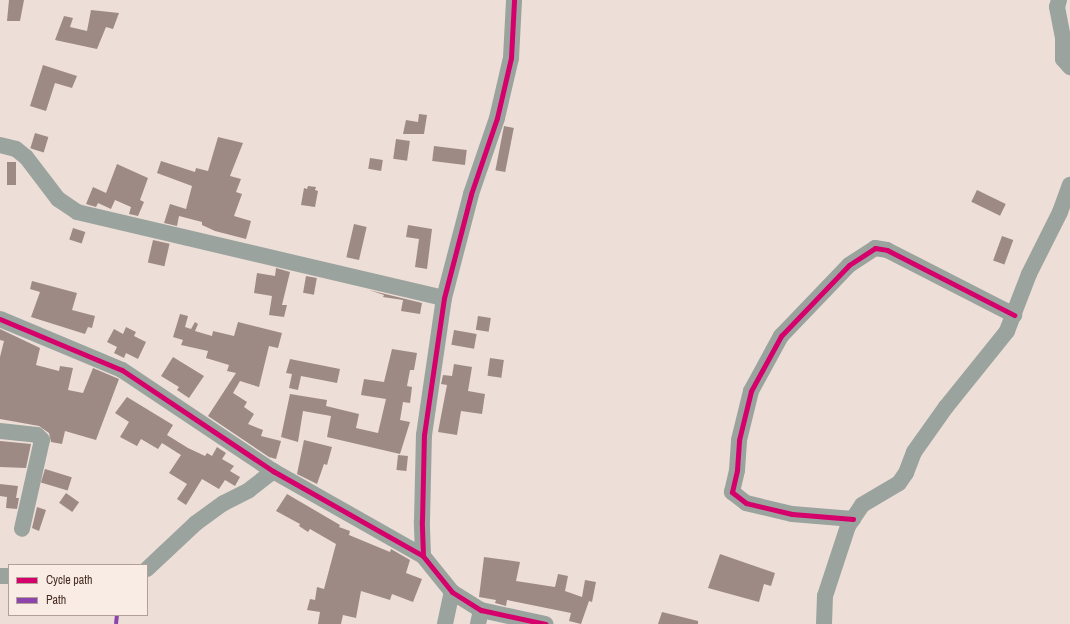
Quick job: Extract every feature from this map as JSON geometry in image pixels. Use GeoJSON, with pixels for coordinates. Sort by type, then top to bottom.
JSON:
{"type":"FeatureCollection","features":[{"type":"Feature","properties":{"kind":"street"},"geometry":{"type":"LineString","coordinates":[[423,556],[422,514],[424,435],[444,298],[471,194],[497,118],[511,58],[514,0]]}},
{"type":"Feature","properties":{"kind":"street"},"geometry":{"type":"LineString","coordinates":[[1059,0],[1057,7],[1063,39],[1063,59],[1070,67]]}},
{"type":"Feature","properties":{"kind":"street"},"geometry":{"type":"LineString","coordinates":[[0,145],[16,149],[26,157],[58,199],[77,212],[444,298]]}},
{"type":"Feature","properties":{"kind":"street"},"geometry":{"type":"LineString","coordinates":[[824,624],[825,596],[848,526],[870,499],[890,490],[899,483],[906,473],[914,452],[950,401],[1007,331],[1029,274],[1060,212],[1070,185]]}},
{"type":"Feature","properties":{"kind":"street"},"geometry":{"type":"LineString","coordinates":[[853,519],[792,514],[746,503],[732,492],[739,440],[751,391],[781,336],[849,265],[875,248],[887,250],[1014,315]]}},
{"type":"Feature","properties":{"kind":"street"},"geometry":{"type":"LineString","coordinates":[[0,319],[122,370],[273,471],[423,556],[452,592],[480,617],[546,624]]}},
{"type":"Feature","properties":{"kind":"street"},"geometry":{"type":"LineString","coordinates":[[0,431],[37,435],[42,440],[22,529]]}},
{"type":"Feature","properties":{"kind":"street"},"geometry":{"type":"LineString","coordinates":[[148,568],[196,523],[224,503],[249,490],[273,471]]}},
{"type":"Feature","properties":{"kind":"street"},"geometry":{"type":"LineString","coordinates":[[445,624],[452,592]]}},
{"type":"Feature","properties":{"kind":"building"},"geometry":{"type":"Polygon","coordinates":[[[9,0],[24,0],[20,21],[7,21],[9,0]]]}},
{"type":"Feature","properties":{"kind":"building"},"geometry":{"type":"Polygon","coordinates":[[[91,10],[119,13],[113,29],[106,27],[97,49],[55,40],[64,16],[73,18],[70,27],[87,31],[91,10]]]}},
{"type":"Feature","properties":{"kind":"building"},"geometry":{"type":"Polygon","coordinates":[[[43,65],[77,76],[72,88],[55,83],[46,111],[30,106],[43,65]]]}},
{"type":"Feature","properties":{"kind":"building"},"geometry":{"type":"Polygon","coordinates":[[[419,114],[427,115],[424,134],[403,134],[406,120],[418,122],[419,114]]]}},
{"type":"Feature","properties":{"kind":"building"},"geometry":{"type":"Polygon","coordinates":[[[504,126],[514,128],[505,172],[495,170],[504,126]]]}},
{"type":"Feature","properties":{"kind":"building"},"geometry":{"type":"Polygon","coordinates":[[[35,133],[48,137],[44,152],[30,148],[35,133]]]}},
{"type":"Feature","properties":{"kind":"building"},"geometry":{"type":"Polygon","coordinates":[[[218,137],[243,143],[230,176],[241,179],[236,192],[242,194],[234,216],[251,221],[246,239],[215,231],[202,225],[202,222],[179,216],[177,226],[164,223],[170,204],[186,209],[192,186],[157,173],[161,161],[195,172],[196,168],[208,171],[218,137]]]}},
{"type":"Feature","properties":{"kind":"building"},"geometry":{"type":"Polygon","coordinates":[[[396,139],[410,141],[407,161],[393,159],[396,139]]]}},
{"type":"Feature","properties":{"kind":"building"},"geometry":{"type":"Polygon","coordinates":[[[434,146],[467,150],[465,165],[432,161],[434,146]]]}},
{"type":"Feature","properties":{"kind":"building"},"geometry":{"type":"Polygon","coordinates":[[[370,158],[383,160],[381,171],[368,169],[370,158]]]}},
{"type":"Feature","properties":{"kind":"building"},"geometry":{"type":"Polygon","coordinates":[[[7,162],[16,162],[16,185],[7,185],[7,162]]]}},
{"type":"Feature","properties":{"kind":"building"},"geometry":{"type":"Polygon","coordinates":[[[117,164],[148,178],[140,200],[144,202],[138,216],[129,214],[131,207],[115,200],[111,209],[98,203],[96,207],[86,204],[93,187],[106,193],[117,164]]]}},
{"type":"Feature","properties":{"kind":"building"},"geometry":{"type":"Polygon","coordinates":[[[308,186],[316,187],[315,190],[318,191],[315,207],[301,205],[304,188],[307,189],[308,186]]]}},
{"type":"Feature","properties":{"kind":"building"},"geometry":{"type":"Polygon","coordinates":[[[977,190],[1006,204],[1000,216],[971,202],[977,190]]]}},
{"type":"Feature","properties":{"kind":"building"},"geometry":{"type":"Polygon","coordinates":[[[354,224],[367,227],[359,260],[346,257],[354,224]]]}},
{"type":"Feature","properties":{"kind":"building"},"geometry":{"type":"Polygon","coordinates":[[[408,225],[432,229],[427,269],[415,267],[419,239],[406,237],[408,225]]]}},
{"type":"Feature","properties":{"kind":"building"},"geometry":{"type":"Polygon","coordinates":[[[73,228],[85,232],[82,243],[69,239],[73,228]]]}},
{"type":"Feature","properties":{"kind":"building"},"geometry":{"type":"Polygon","coordinates":[[[1002,236],[1013,240],[1004,265],[993,260],[1002,236]]]}},
{"type":"Feature","properties":{"kind":"building"},"geometry":{"type":"Polygon","coordinates":[[[153,240],[170,244],[164,266],[148,262],[153,240]]]}},
{"type":"Feature","properties":{"kind":"building"},"geometry":{"type":"Polygon","coordinates":[[[276,268],[290,272],[282,305],[287,305],[284,317],[269,315],[272,296],[254,293],[257,273],[275,276],[276,268]]]}},
{"type":"Feature","properties":{"kind":"building"},"geometry":{"type":"Polygon","coordinates":[[[306,276],[317,278],[314,295],[303,293],[306,276]]]}},
{"type":"Feature","properties":{"kind":"building"},"geometry":{"type":"Polygon","coordinates":[[[32,281],[77,293],[72,310],[95,316],[92,328],[88,327],[85,334],[31,317],[40,292],[30,289],[32,281]]]}},
{"type":"Feature","properties":{"kind":"building"},"geometry":{"type":"Polygon","coordinates":[[[369,290],[422,303],[420,314],[401,311],[403,300],[383,297],[384,295],[369,290]]]}},
{"type":"Feature","properties":{"kind":"building"},"geometry":{"type":"Polygon","coordinates":[[[180,314],[188,316],[185,327],[191,329],[195,322],[198,324],[195,331],[212,336],[213,331],[234,336],[238,322],[282,333],[278,348],[269,346],[259,387],[240,381],[233,393],[247,402],[244,407],[254,414],[248,424],[263,430],[261,436],[281,441],[276,459],[269,457],[208,416],[236,373],[227,371],[229,365],[206,358],[208,351],[181,345],[183,340],[173,337],[180,314]]]}},
{"type":"Feature","properties":{"kind":"building"},"geometry":{"type":"Polygon","coordinates":[[[478,316],[491,318],[489,332],[476,330],[478,316]]]}},
{"type":"Feature","properties":{"kind":"building"},"geometry":{"type":"Polygon","coordinates":[[[126,327],[136,332],[134,336],[146,342],[138,359],[126,353],[124,358],[114,353],[117,347],[107,342],[114,329],[123,334],[126,327]]]}},
{"type":"Feature","properties":{"kind":"building"},"geometry":{"type":"Polygon","coordinates":[[[0,329],[40,348],[36,365],[59,371],[60,366],[73,368],[68,390],[83,393],[93,368],[119,379],[96,440],[65,431],[62,444],[51,442],[49,433],[39,426],[0,419],[0,357],[4,341],[0,340],[0,329]]]}},
{"type":"Feature","properties":{"kind":"building"},"geometry":{"type":"Polygon","coordinates":[[[454,330],[477,334],[474,349],[451,345],[454,330]]]}},
{"type":"Feature","properties":{"kind":"building"},"geometry":{"type":"Polygon","coordinates":[[[392,349],[417,353],[414,370],[410,370],[407,386],[412,387],[410,403],[403,402],[400,420],[410,422],[400,454],[327,437],[331,416],[303,411],[298,442],[281,437],[290,394],[327,400],[326,406],[359,414],[356,428],[378,433],[386,399],[361,395],[364,379],[384,382],[392,349]]]}},
{"type":"Feature","properties":{"kind":"building"},"geometry":{"type":"Polygon","coordinates":[[[173,357],[204,376],[189,398],[177,390],[179,387],[161,376],[173,357]]]}},
{"type":"Feature","properties":{"kind":"building"},"geometry":{"type":"Polygon","coordinates":[[[490,358],[504,360],[501,378],[487,376],[490,358]]]}},
{"type":"Feature","properties":{"kind":"building"},"geometry":{"type":"Polygon","coordinates":[[[290,359],[340,369],[337,383],[301,376],[298,390],[289,388],[292,374],[286,373],[290,359]]]}},
{"type":"Feature","properties":{"kind":"building"},"geometry":{"type":"Polygon","coordinates":[[[454,364],[472,367],[468,391],[485,394],[482,414],[461,411],[457,435],[438,432],[447,385],[441,384],[443,375],[452,376],[454,364]]]}},
{"type":"Feature","properties":{"kind":"building"},"geometry":{"type":"Polygon","coordinates":[[[127,397],[173,425],[167,435],[188,448],[205,456],[207,453],[212,456],[217,447],[226,453],[222,459],[234,466],[230,471],[240,477],[235,486],[225,480],[219,489],[202,479],[186,505],[177,499],[187,484],[169,473],[181,455],[162,443],[158,449],[141,439],[137,446],[120,437],[129,422],[115,413],[127,397]]]}},
{"type":"Feature","properties":{"kind":"building"},"geometry":{"type":"Polygon","coordinates":[[[304,440],[332,447],[327,465],[324,464],[317,484],[297,474],[304,440]]]}},
{"type":"Feature","properties":{"kind":"building"},"geometry":{"type":"Polygon","coordinates":[[[0,441],[31,444],[26,468],[0,467],[0,441]]]}},
{"type":"Feature","properties":{"kind":"building"},"geometry":{"type":"Polygon","coordinates":[[[398,455],[408,456],[406,471],[396,470],[398,455]]]}},
{"type":"Feature","properties":{"kind":"building"},"geometry":{"type":"Polygon","coordinates":[[[45,469],[72,477],[68,491],[41,482],[45,469]]]}},
{"type":"Feature","properties":{"kind":"building"},"geometry":{"type":"Polygon","coordinates":[[[0,484],[18,486],[16,498],[19,498],[17,509],[6,508],[7,497],[0,496],[0,484]]]}},
{"type":"Feature","properties":{"kind":"building"},"geometry":{"type":"Polygon","coordinates":[[[66,493],[79,502],[72,512],[59,503],[66,493]]]}},
{"type":"Feature","properties":{"kind":"building"},"geometry":{"type":"Polygon","coordinates":[[[287,494],[340,525],[339,527],[350,531],[349,535],[390,552],[391,549],[410,560],[406,573],[422,579],[413,602],[392,594],[390,600],[361,591],[356,618],[343,615],[341,624],[318,624],[320,612],[307,610],[310,599],[315,600],[317,587],[324,589],[336,544],[310,529],[308,532],[299,526],[300,524],[276,511],[287,494]]]}},
{"type":"Feature","properties":{"kind":"building"},"geometry":{"type":"Polygon","coordinates":[[[37,507],[46,510],[39,531],[32,528],[37,507]]]}},
{"type":"Feature","properties":{"kind":"building"},"geometry":{"type":"Polygon","coordinates":[[[720,554],[775,573],[771,586],[764,584],[759,602],[708,588],[720,554]]]}},
{"type":"Feature","properties":{"kind":"building"},"geometry":{"type":"Polygon","coordinates":[[[484,557],[520,562],[516,581],[555,587],[558,574],[568,576],[565,591],[582,597],[585,580],[596,582],[592,602],[589,601],[581,624],[569,621],[571,613],[507,600],[506,606],[495,603],[496,600],[479,597],[484,557]]]}},
{"type":"Feature","properties":{"kind":"building"},"geometry":{"type":"Polygon","coordinates":[[[662,612],[698,621],[698,624],[658,624],[662,612]]]}},
{"type":"Feature","properties":{"kind":"marked path"},"geometry":{"type":"LineString","coordinates":[[116,624],[117,616]]}},
{"type":"Feature","properties":{"kind":"cycle path"},"geometry":{"type":"LineString","coordinates":[[423,556],[422,521],[424,435],[444,298],[471,194],[497,118],[511,58],[514,0]]}},
{"type":"Feature","properties":{"kind":"cycle path"},"geometry":{"type":"LineString","coordinates":[[853,519],[792,514],[746,503],[732,492],[737,470],[739,440],[751,391],[781,336],[849,265],[875,248],[887,250],[1014,315]]}},
{"type":"Feature","properties":{"kind":"cycle path"},"geometry":{"type":"LineString","coordinates":[[0,319],[122,370],[273,471],[423,556],[452,592],[481,610],[545,624]]}}]}
